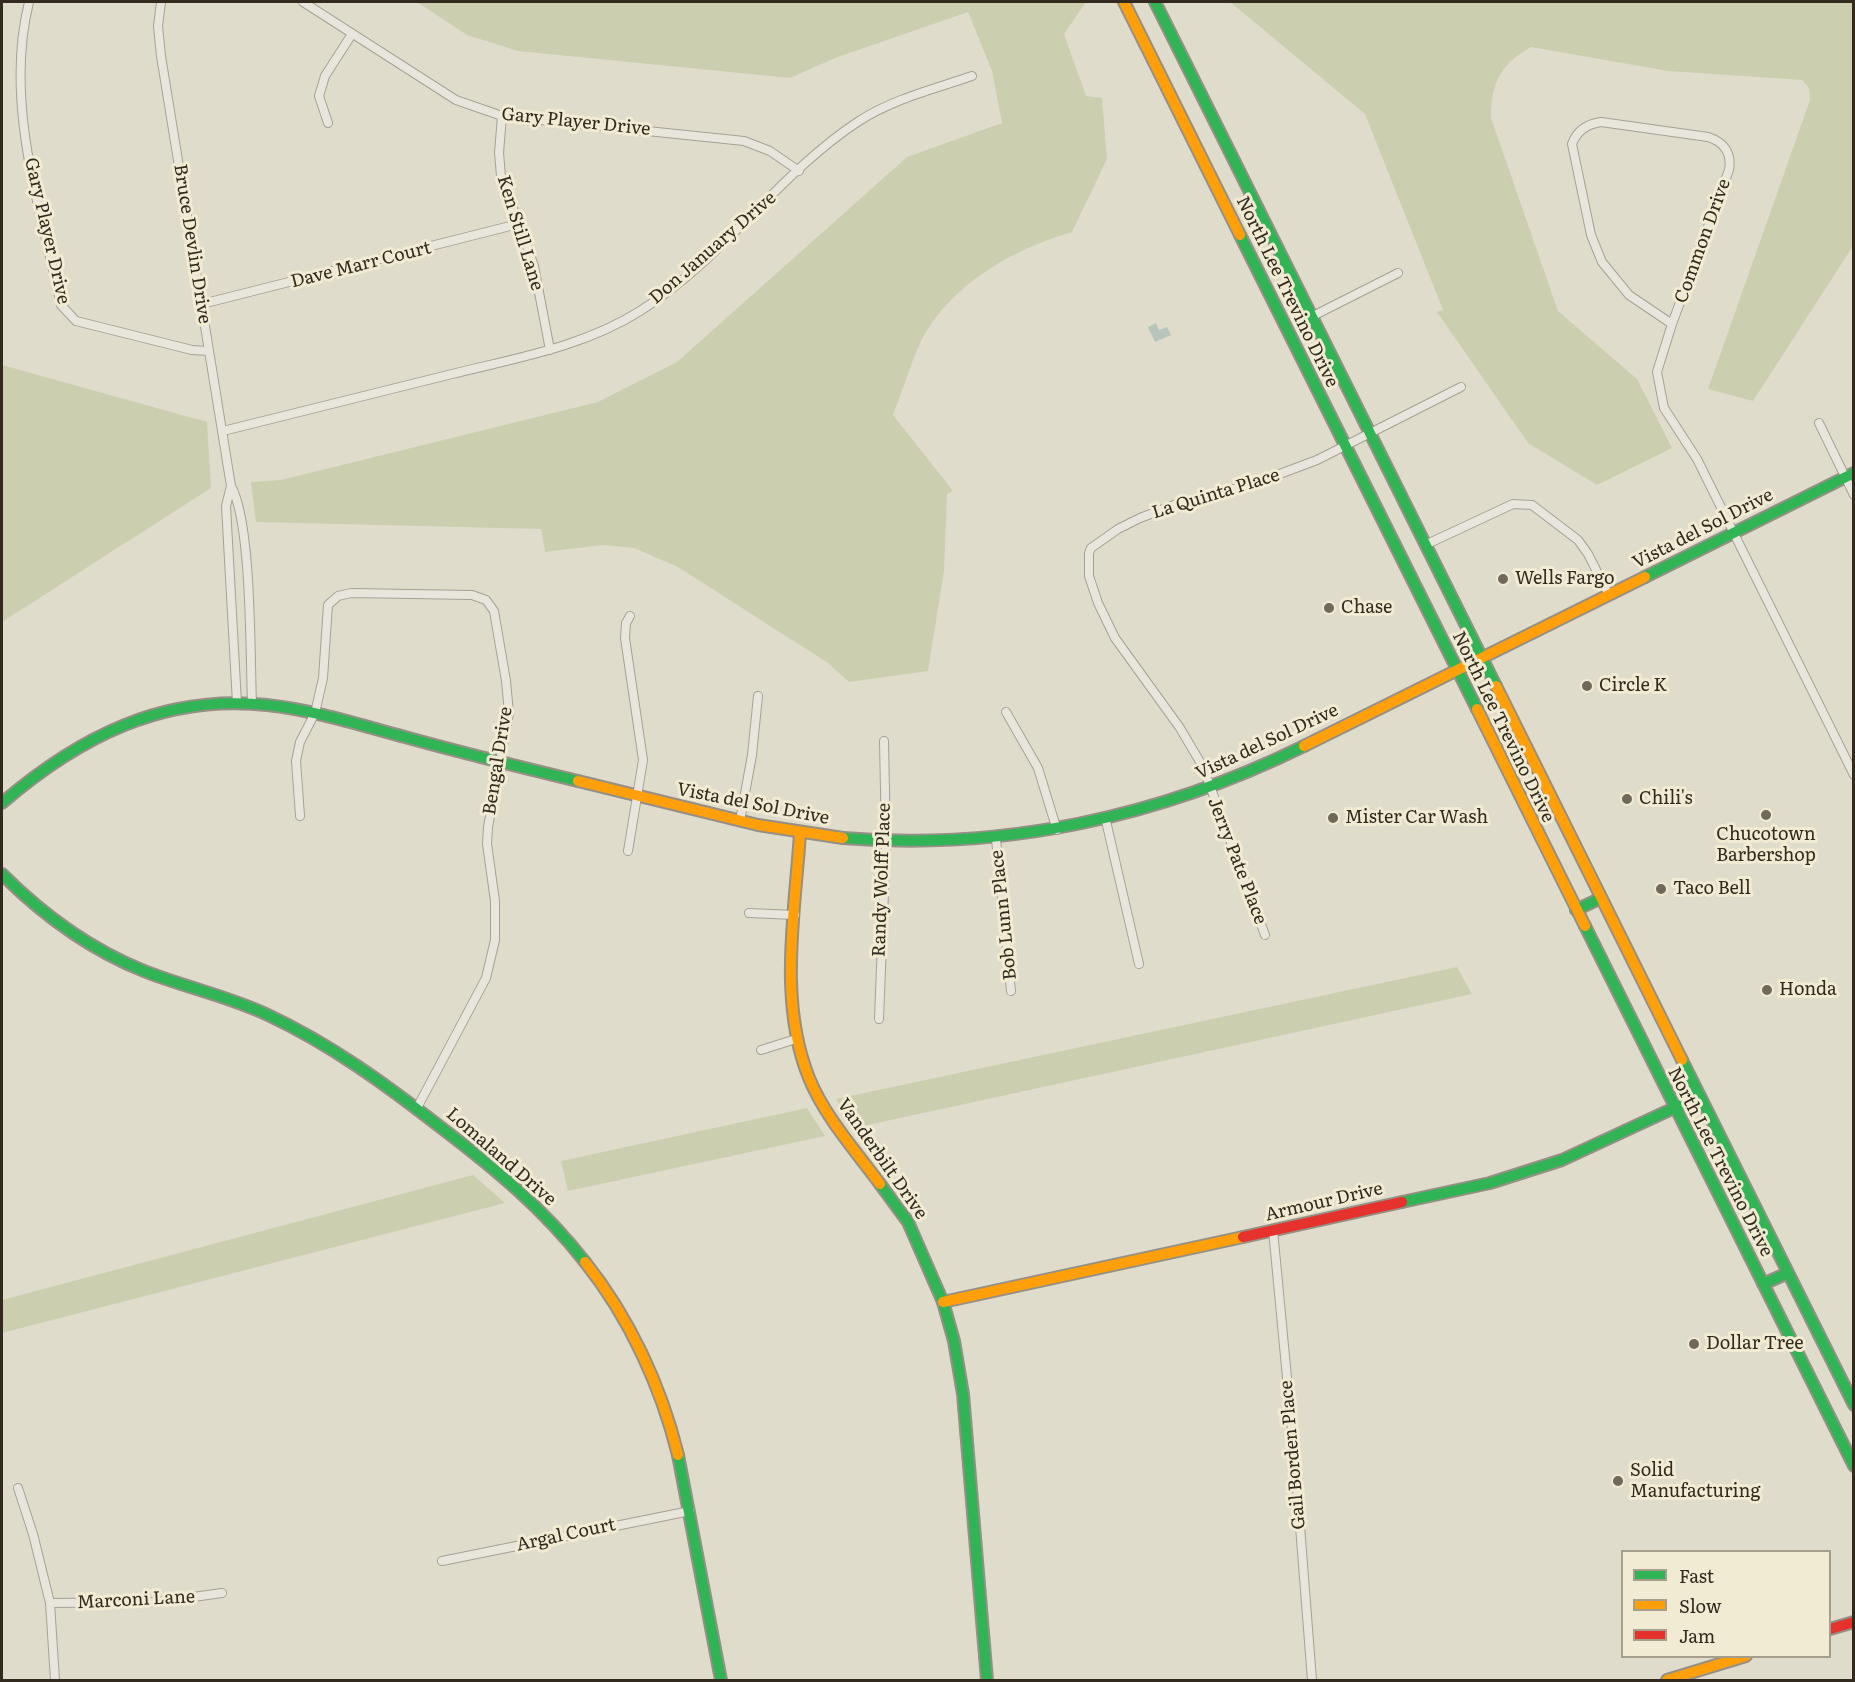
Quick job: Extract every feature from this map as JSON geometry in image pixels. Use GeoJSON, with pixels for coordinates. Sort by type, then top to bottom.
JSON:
{"type":"FeatureCollection","features":[{"type":"Feature","properties":{"kind":"main road","name":"North Lee Trevino Drive"},"geometry":{"type":"LineString","coordinates":[[1124,2],[1762,1284],[1849,1444],[1854,1466]]}},
{"type":"Feature","properties":{"kind":"main road","name":"North Lee Trevino Drive"},"geometry":{"type":"LineString","coordinates":[[1155,2],[1854,1406]]}},
{"type":"Feature","properties":{"kind":"main road","name":"Vista del Sol Drive"},"geometry":{"type":"LineString","coordinates":[[2,803],[51,762],[116,726],[167,711],[237,703],[315,713],[740,822],[800,833],[886,841],[996,839],[1057,830],[1106,821],[1210,788],[1252,771],[1850,475]]}},
{"type":"Feature","properties":{"kind":"main road","name":"Vanderbilt Drive"},"geometry":{"type":"LineString","coordinates":[[800,833],[791,981],[796,1039],[810,1079],[832,1120],[908,1222],[943,1302],[963,1394],[987,1680]]}},
{"type":"Feature","properties":{"kind":"main road","name":"Lomaland Drive"},"geometry":{"type":"LineString","coordinates":[[2,874],[45,914],[96,948],[132,966],[237,1003],[290,1026],[349,1058],[417,1107],[523,1193],[569,1242],[596,1276],[623,1319],[650,1374],[673,1435],[722,1680]]}},
{"type":"Feature","properties":{"kind":"main road"},"geometry":{"type":"LineString","coordinates":[[1576,910],[1601,898]]}},
{"type":"Feature","properties":{"kind":"main road","name":"Armour Drive"},"geometry":{"type":"LineString","coordinates":[[943,1302],[1483,1184],[1537,1170],[1700,1096]]}},
{"type":"Feature","properties":{"kind":"main road"},"geometry":{"type":"LineString","coordinates":[[1762,1284],[1788,1273]]}},
{"type":"Feature","properties":{"kind":"main road"},"geometry":{"type":"LineString","coordinates":[[1831,1629],[1854,1622]]}},
{"type":"Feature","properties":{"kind":"main road"},"geometry":{"type":"LineString","coordinates":[[1666,1680],[1739,1658]]}},
{"type":"Feature","properties":{"kind":"street","name":"Gary Player Drive"},"geometry":{"type":"LineString","coordinates":[[30,2],[20,67],[22,115],[61,305],[76,321],[192,350],[209,351]]}},
{"type":"Feature","properties":{"kind":"street","name":"Bruce Devlin Drive"},"geometry":{"type":"LineString","coordinates":[[162,2],[158,26],[161,56],[231,486],[237,497],[243,532],[252,704]]}},
{"type":"Feature","properties":{"kind":"street","name":"Gary Player Drive"},"geometry":{"type":"LineString","coordinates":[[303,2],[456,100],[502,116],[744,141],[770,152],[799,171]]}},
{"type":"Feature","properties":{"kind":"street"},"geometry":{"type":"LineString","coordinates":[[328,123],[319,96],[325,76],[352,34]]}},
{"type":"Feature","properties":{"kind":"street","name":"Don January Drive"},"geometry":{"type":"LineString","coordinates":[[223,431],[550,350],[608,330],[674,286],[799,171],[851,127],[877,110],[972,76]]}},
{"type":"Feature","properties":{"kind":"street","name":"Ken Still Lane"},"geometry":{"type":"LineString","coordinates":[[502,116],[499,153],[501,176],[534,266],[550,350]]}},
{"type":"Feature","properties":{"kind":"street","name":"Common Drive"},"geometry":{"type":"LineString","coordinates":[[1672,324],[1629,295],[1612,278],[1596,252],[1572,151],[1575,136],[1591,124],[1601,122],[1708,137],[1721,142],[1726,148],[1730,158],[1729,170],[1672,324],[1657,372],[1661,399],[1671,421],[1697,459],[1854,775]]}},
{"type":"Feature","properties":{"kind":"street","name":"Dave Marr Court"},"geometry":{"type":"LineString","coordinates":[[202,304],[518,224]]}},
{"type":"Feature","properties":{"kind":"street"},"geometry":{"type":"LineString","coordinates":[[1311,317],[1398,273]]}},
{"type":"Feature","properties":{"kind":"street","name":"La Quinta Place"},"geometry":{"type":"LineString","coordinates":[[1210,788],[1193,747],[1122,650],[1103,615],[1089,576],[1089,553],[1100,542],[1140,518],[1182,502],[1273,477],[1345,446],[1461,387]]}},
{"type":"Feature","properties":{"kind":"street"},"geometry":{"type":"LineString","coordinates":[[1820,423],[1850,475],[1854,495]]}},
{"type":"Feature","properties":{"kind":"street","name":"Bruce Devlin Drive"},"geometry":{"type":"LineString","coordinates":[[231,486],[226,506],[237,703]]}},
{"type":"Feature","properties":{"kind":"street"},"geometry":{"type":"LineString","coordinates":[[1425,545],[1513,504],[1532,505],[1578,540],[1588,554],[1609,595]]}},
{"type":"Feature","properties":{"kind":"street","name":"Bengal Drive"},"geometry":{"type":"LineString","coordinates":[[300,816],[296,761],[300,742],[315,713],[323,678],[325,618],[328,605],[333,598],[351,593],[480,597],[486,600],[494,611],[509,713],[488,827],[496,919],[490,964],[486,978],[417,1107]]}},
{"type":"Feature","properties":{"kind":"street"},"geometry":{"type":"LineString","coordinates":[[628,851],[635,796],[643,760],[625,638],[626,623],[630,616]]}},
{"type":"Feature","properties":{"kind":"street"},"geometry":{"type":"LineString","coordinates":[[740,822],[752,755],[758,696]]}},
{"type":"Feature","properties":{"kind":"street"},"geometry":{"type":"LineString","coordinates":[[1006,712],[1038,768],[1057,830]]}},
{"type":"Feature","properties":{"kind":"street","name":"Randy Wolff Place"},"geometry":{"type":"LineString","coordinates":[[879,1019],[886,841],[884,741]]}},
{"type":"Feature","properties":{"kind":"street","name":"Jerry Pate Place"},"geometry":{"type":"LineString","coordinates":[[1210,788],[1265,934]]}},
{"type":"Feature","properties":{"kind":"street"},"geometry":{"type":"LineString","coordinates":[[1106,821],[1138,964]]}},
{"type":"Feature","properties":{"kind":"street","name":"Bob Lunn Place"},"geometry":{"type":"LineString","coordinates":[[996,839],[1011,991]]}},
{"type":"Feature","properties":{"kind":"street"},"geometry":{"type":"LineString","coordinates":[[748,913],[795,915]]}},
{"type":"Feature","properties":{"kind":"street"},"geometry":{"type":"LineString","coordinates":[[761,1050],[796,1039]]}},
{"type":"Feature","properties":{"kind":"street","name":"Gail Borden Place"},"geometry":{"type":"LineString","coordinates":[[1273,1230],[1295,1462],[1312,1680]]}},
{"type":"Feature","properties":{"kind":"street"},"geometry":{"type":"LineString","coordinates":[[18,1488],[33,1534],[50,1604],[55,1680]]}},
{"type":"Feature","properties":{"kind":"street","name":"Argal Court"},"geometry":{"type":"LineString","coordinates":[[442,1561],[690,1511]]}},
{"type":"Feature","properties":{"kind":"street","name":"Marconi Lane"},"geometry":{"type":"LineString","coordinates":[[50,1604],[157,1602],[222,1593]]}},
{"type":"Feature","properties":{"kind":"green space"},"geometry":{"type":"Polygon","coordinates":[[[417,2],[1086,2],[1064,34],[1086,96],[1102,98],[1107,159],[1072,232],[1030,247],[990,268],[972,281],[940,312],[922,339],[893,415],[953,491],[947,494],[944,571],[928,671],[849,682],[828,663],[678,567],[634,548],[603,545],[545,552],[541,529],[256,522],[251,482],[281,480],[598,402],[677,362],[907,157],[1002,123],[992,71],[968,12],[835,58],[790,78],[518,51],[467,35],[417,2]]]}},
{"type":"Feature","properties":{"kind":"green space"},"geometry":{"type":"Polygon","coordinates":[[[1230,2],[1845,2],[1853,4],[1853,246],[1753,401],[1708,389],[1810,100],[1809,88],[1802,80],[1668,71],[1531,47],[1512,60],[1495,85],[1491,118],[1558,311],[1637,379],[1672,448],[1597,485],[1528,443],[1437,312],[1443,310],[1365,114],[1230,2]]]}},
{"type":"Feature","properties":{"kind":"green space"},"geometry":{"type":"Polygon","coordinates":[[[2,365],[207,422],[211,488],[2,622],[2,365]]]}},
{"type":"Feature","properties":{"kind":"green space"},"geometry":{"type":"Polygon","coordinates":[[[1457,967],[1472,994],[854,1128],[836,1099],[1457,967]]]}},
{"type":"Feature","properties":{"kind":"green space"},"geometry":{"type":"Polygon","coordinates":[[[807,1108],[825,1136],[568,1191],[561,1161],[807,1108]]]}},
{"type":"Feature","properties":{"kind":"green space"},"geometry":{"type":"Polygon","coordinates":[[[473,1175],[505,1203],[2,1333],[2,1300],[473,1175]]]}},
{"type":"Feature","properties":{"kind":"shaded area"},"geometry":{"type":"Polygon","coordinates":[[[1156,323],[1159,330],[1167,327],[1171,335],[1155,342],[1148,327],[1156,323]]]}},
{"type":"Feature","properties":{"kind":"traffic: fast"},"geometry":{"type":"LineString","coordinates":[[1155,2],[1496,686]]}},
{"type":"Feature","properties":{"kind":"traffic: fast"},"geometry":{"type":"LineString","coordinates":[[1240,235],[1477,709]]}},
{"type":"Feature","properties":{"kind":"traffic: fast"},"geometry":{"type":"LineString","coordinates":[[1645,577],[1854,473]]}},
{"type":"Feature","properties":{"kind":"traffic: fast"},"geometry":{"type":"LineString","coordinates":[[2,803],[61,758],[124,725],[193,706],[229,703],[285,707],[319,714],[578,781]]}},
{"type":"Feature","properties":{"kind":"traffic: fast"},"geometry":{"type":"LineString","coordinates":[[843,838],[903,841],[962,839],[1080,824],[1137,810],[1194,792],[1249,771],[1304,746]]}},
{"type":"Feature","properties":{"kind":"traffic: fast"},"geometry":{"type":"LineString","coordinates":[[2,874],[50,917],[104,952],[144,971],[237,1002],[268,1015],[291,1026],[378,1080],[498,1173],[535,1206],[585,1262]]}},
{"type":"Feature","properties":{"kind":"traffic: fast"},"geometry":{"type":"LineString","coordinates":[[1576,910],[1601,898]]}},
{"type":"Feature","properties":{"kind":"traffic: fast"},"geometry":{"type":"LineString","coordinates":[[1585,926],[1854,1466]]}},
{"type":"Feature","properties":{"kind":"traffic: fast"},"geometry":{"type":"LineString","coordinates":[[1682,1060],[1854,1405]]}},
{"type":"Feature","properties":{"kind":"traffic: fast"},"geometry":{"type":"LineString","coordinates":[[1402,1202],[1490,1183],[1562,1160],[1700,1096]]}},
{"type":"Feature","properties":{"kind":"traffic: fast"},"geometry":{"type":"LineString","coordinates":[[880,1184],[908,1222],[943,1302],[954,1341],[963,1394],[987,1680]]}},
{"type":"Feature","properties":{"kind":"traffic: fast"},"geometry":{"type":"LineString","coordinates":[[1763,1284],[1788,1273]]}},
{"type":"Feature","properties":{"kind":"traffic: fast"},"geometry":{"type":"LineString","coordinates":[[678,1455],[721,1680]]}},
{"type":"Feature","properties":{"kind":"traffic: slow"},"geometry":{"type":"LineString","coordinates":[[1124,2],[1240,235]]}},
{"type":"Feature","properties":{"kind":"traffic: slow"},"geometry":{"type":"LineString","coordinates":[[1304,746],[1645,577]]}},
{"type":"Feature","properties":{"kind":"traffic: slow"},"geometry":{"type":"LineString","coordinates":[[1496,686],[1682,1060]]}},
{"type":"Feature","properties":{"kind":"traffic: slow"},"geometry":{"type":"LineString","coordinates":[[1477,709],[1585,926]]}},
{"type":"Feature","properties":{"kind":"traffic: slow"},"geometry":{"type":"LineString","coordinates":[[578,781],[758,825],[843,838]]}},
{"type":"Feature","properties":{"kind":"traffic: slow"},"geometry":{"type":"LineString","coordinates":[[800,833],[791,957],[791,988],[800,1049],[809,1078],[823,1106],[880,1184]]}},
{"type":"Feature","properties":{"kind":"traffic: slow"},"geometry":{"type":"LineString","coordinates":[[943,1302],[1243,1237]]}},
{"type":"Feature","properties":{"kind":"traffic: slow"},"geometry":{"type":"LineString","coordinates":[[585,1262],[616,1306],[642,1353],[662,1403],[678,1455]]}},
{"type":"Feature","properties":{"kind":"traffic: slow"},"geometry":{"type":"LineString","coordinates":[[1667,1680],[1739,1658]]}},
{"type":"Feature","properties":{"kind":"traffic: jam"},"geometry":{"type":"LineString","coordinates":[[1243,1237],[1402,1202]]}},
{"type":"Feature","properties":{"kind":"traffic: jam"},"geometry":{"type":"LineString","coordinates":[[1831,1629],[1854,1622]]}},
{"type":"Feature","properties":{"kind":"place","name":"Wells Fargo"},"geometry":{"type":"Point","coordinates":[1503,579]}},
{"type":"Feature","properties":{"kind":"place","name":"Chase"},"geometry":{"type":"Point","coordinates":[1329,608]}},
{"type":"Feature","properties":{"kind":"place","name":"Circle K"},"geometry":{"type":"Point","coordinates":[1587,686]}},
{"type":"Feature","properties":{"kind":"place","name":"Chili's"},"geometry":{"type":"Point","coordinates":[1627,799]}},
{"type":"Feature","properties":{"kind":"place","name":"Chucotown Barbershop"},"geometry":{"type":"Point","coordinates":[1766,815]}},
{"type":"Feature","properties":{"kind":"place","name":"Mister Car Wash"},"geometry":{"type":"Point","coordinates":[1333,818]}},
{"type":"Feature","properties":{"kind":"place","name":"Taco Bell"},"geometry":{"type":"Point","coordinates":[1661,889]}},
{"type":"Feature","properties":{"kind":"place","name":"Honda"},"geometry":{"type":"Point","coordinates":[1767,990]}},
{"type":"Feature","properties":{"kind":"place","name":"Dollar Tree"},"geometry":{"type":"Point","coordinates":[1694,1344]}},
{"type":"Feature","properties":{"kind":"place","name":"Solid Manufacturing"},"geometry":{"type":"Point","coordinates":[1618,1481]}}]}
